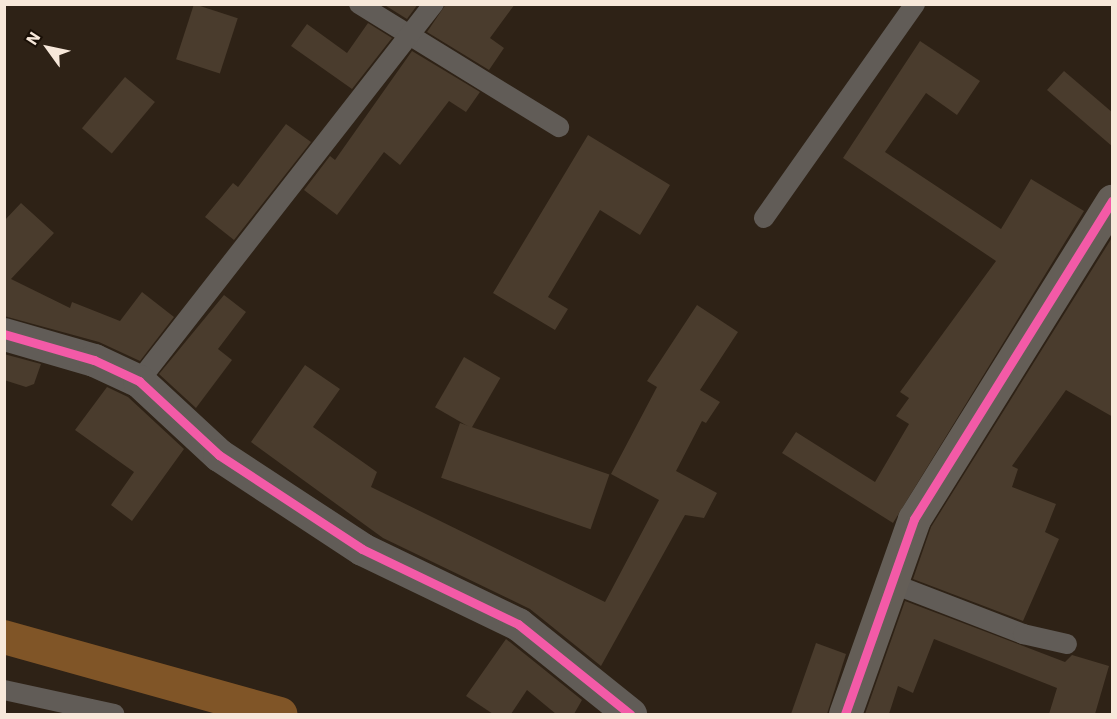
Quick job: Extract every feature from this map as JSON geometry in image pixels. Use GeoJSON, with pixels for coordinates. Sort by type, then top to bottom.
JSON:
{"type":"FeatureCollection","features":[{"type":"Feature","properties":{"kind":"street"},"geometry":{"type":"LineString","coordinates":[[845,714],[914,519],[1113,201]]}},
{"type":"Feature","properties":{"kind":"street"},"geometry":{"type":"LineString","coordinates":[[4,334],[94,360],[139,381],[219,455],[362,549],[518,624],[630,714]]}},
{"type":"Feature","properties":{"kind":"lane"},"geometry":{"type":"LineString","coordinates":[[359,4],[410,33],[559,128]]}},
{"type":"Feature","properties":{"kind":"lane"},"geometry":{"type":"LineString","coordinates":[[139,381],[434,4]]}},
{"type":"Feature","properties":{"kind":"lane"},"geometry":{"type":"LineString","coordinates":[[764,218],[915,4]]}},
{"type":"Feature","properties":{"kind":"lane"},"geometry":{"type":"LineString","coordinates":[[891,583],[1023,634],[1067,644]]}},
{"type":"Feature","properties":{"kind":"lane"},"geometry":{"type":"LineString","coordinates":[[4,690],[114,714]]}},
{"type":"Feature","properties":{"kind":"building"},"geometry":{"type":"Polygon","coordinates":[[[194,4],[238,18],[220,73],[176,59],[194,4]]]}},
{"type":"Feature","properties":{"kind":"building"},"geometry":{"type":"Polygon","coordinates":[[[383,4],[418,4],[407,19],[383,4]]]}},
{"type":"Feature","properties":{"kind":"building"},"geometry":{"type":"Polygon","coordinates":[[[446,4],[515,4],[490,38],[504,48],[489,70],[427,32],[446,4]]]}},
{"type":"Feature","properties":{"kind":"building"},"geometry":{"type":"Polygon","coordinates":[[[368,23],[392,38],[352,89],[291,46],[307,24],[347,53],[368,23]]]}},
{"type":"Feature","properties":{"kind":"building"},"geometry":{"type":"Polygon","coordinates":[[[920,41],[980,81],[957,115],[926,93],[885,152],[1001,229],[1031,179],[1084,211],[893,523],[782,453],[796,432],[875,482],[909,424],[896,416],[909,398],[900,392],[996,261],[843,158],[920,41]]]}},
{"type":"Feature","properties":{"kind":"building"},"geometry":{"type":"Polygon","coordinates":[[[412,51],[480,92],[466,112],[449,101],[400,165],[384,152],[337,215],[304,190],[330,156],[335,160],[412,51]]]}},
{"type":"Feature","properties":{"kind":"building"},"geometry":{"type":"Polygon","coordinates":[[[1064,71],[1113,113],[1113,147],[1047,90],[1064,71]]]}},
{"type":"Feature","properties":{"kind":"building"},"geometry":{"type":"Polygon","coordinates":[[[125,77],[155,102],[112,153],[82,128],[125,77]]]}},
{"type":"Feature","properties":{"kind":"building"},"geometry":{"type":"Polygon","coordinates":[[[286,124],[311,142],[234,240],[205,217],[233,183],[238,187],[286,124]]]}},
{"type":"Feature","properties":{"kind":"building"},"geometry":{"type":"Polygon","coordinates":[[[588,135],[670,185],[640,235],[600,210],[548,297],[568,309],[555,330],[493,293],[588,135]]]}},
{"type":"Feature","properties":{"kind":"building"},"geometry":{"type":"Polygon","coordinates":[[[21,203],[54,233],[11,279],[70,308],[72,302],[120,321],[142,292],[174,317],[140,361],[99,342],[4,316],[4,221],[21,203]]]}},
{"type":"Feature","properties":{"kind":"building"},"geometry":{"type":"Polygon","coordinates":[[[1113,236],[1113,417],[1066,390],[1012,466],[1018,469],[1012,487],[1056,504],[1045,532],[1059,539],[1023,621],[913,579],[931,527],[1113,236]]]}},
{"type":"Feature","properties":{"kind":"building"},"geometry":{"type":"Polygon","coordinates":[[[224,295],[246,312],[218,349],[232,360],[196,408],[159,374],[224,295]]]}},
{"type":"Feature","properties":{"kind":"building"},"geometry":{"type":"Polygon","coordinates":[[[697,305],[738,332],[700,390],[720,402],[706,423],[702,421],[676,471],[717,493],[704,518],[685,515],[601,666],[530,609],[383,538],[251,442],[305,365],[340,389],[313,427],[377,472],[371,487],[605,602],[659,500],[611,474],[657,387],[647,381],[697,305]]]}},
{"type":"Feature","properties":{"kind":"building"},"geometry":{"type":"Polygon","coordinates":[[[4,354],[41,364],[34,384],[26,387],[4,380],[4,354]]]}},
{"type":"Feature","properties":{"kind":"building"},"geometry":{"type":"Polygon","coordinates":[[[464,357],[500,378],[471,428],[435,407],[464,357]]]}},
{"type":"Feature","properties":{"kind":"building"},"geometry":{"type":"Polygon","coordinates":[[[107,387],[128,397],[184,449],[132,521],[111,505],[134,472],[75,430],[107,387]]]}},
{"type":"Feature","properties":{"kind":"building"},"geometry":{"type":"Polygon","coordinates":[[[460,423],[609,474],[591,529],[441,478],[460,423]]]}},
{"type":"Feature","properties":{"kind":"building"},"geometry":{"type":"Polygon","coordinates":[[[905,601],[1065,662],[1072,655],[1109,666],[1095,714],[1049,714],[1057,688],[934,639],[913,693],[898,686],[889,714],[865,714],[905,601]]]}},
{"type":"Feature","properties":{"kind":"building"},"geometry":{"type":"Polygon","coordinates":[[[506,639],[582,700],[574,714],[556,714],[527,690],[511,714],[493,714],[466,696],[506,639]]]}},
{"type":"Feature","properties":{"kind":"building"},"geometry":{"type":"Polygon","coordinates":[[[816,643],[846,654],[827,714],[791,714],[816,643]]]}},
{"type":"Feature","properties":{"kind":"waterway"},"geometry":{"type":"LineString","coordinates":[[4,637],[280,714]]}},
{"type":"Feature","properties":{"kind":"cycle path"},"geometry":{"type":"LineString","coordinates":[[845,714],[914,519],[1112,201]]}},
{"type":"Feature","properties":{"kind":"cycle path"},"geometry":{"type":"LineString","coordinates":[[4,334],[94,360],[139,381],[219,455],[362,549],[518,624],[630,714]]}}]}
